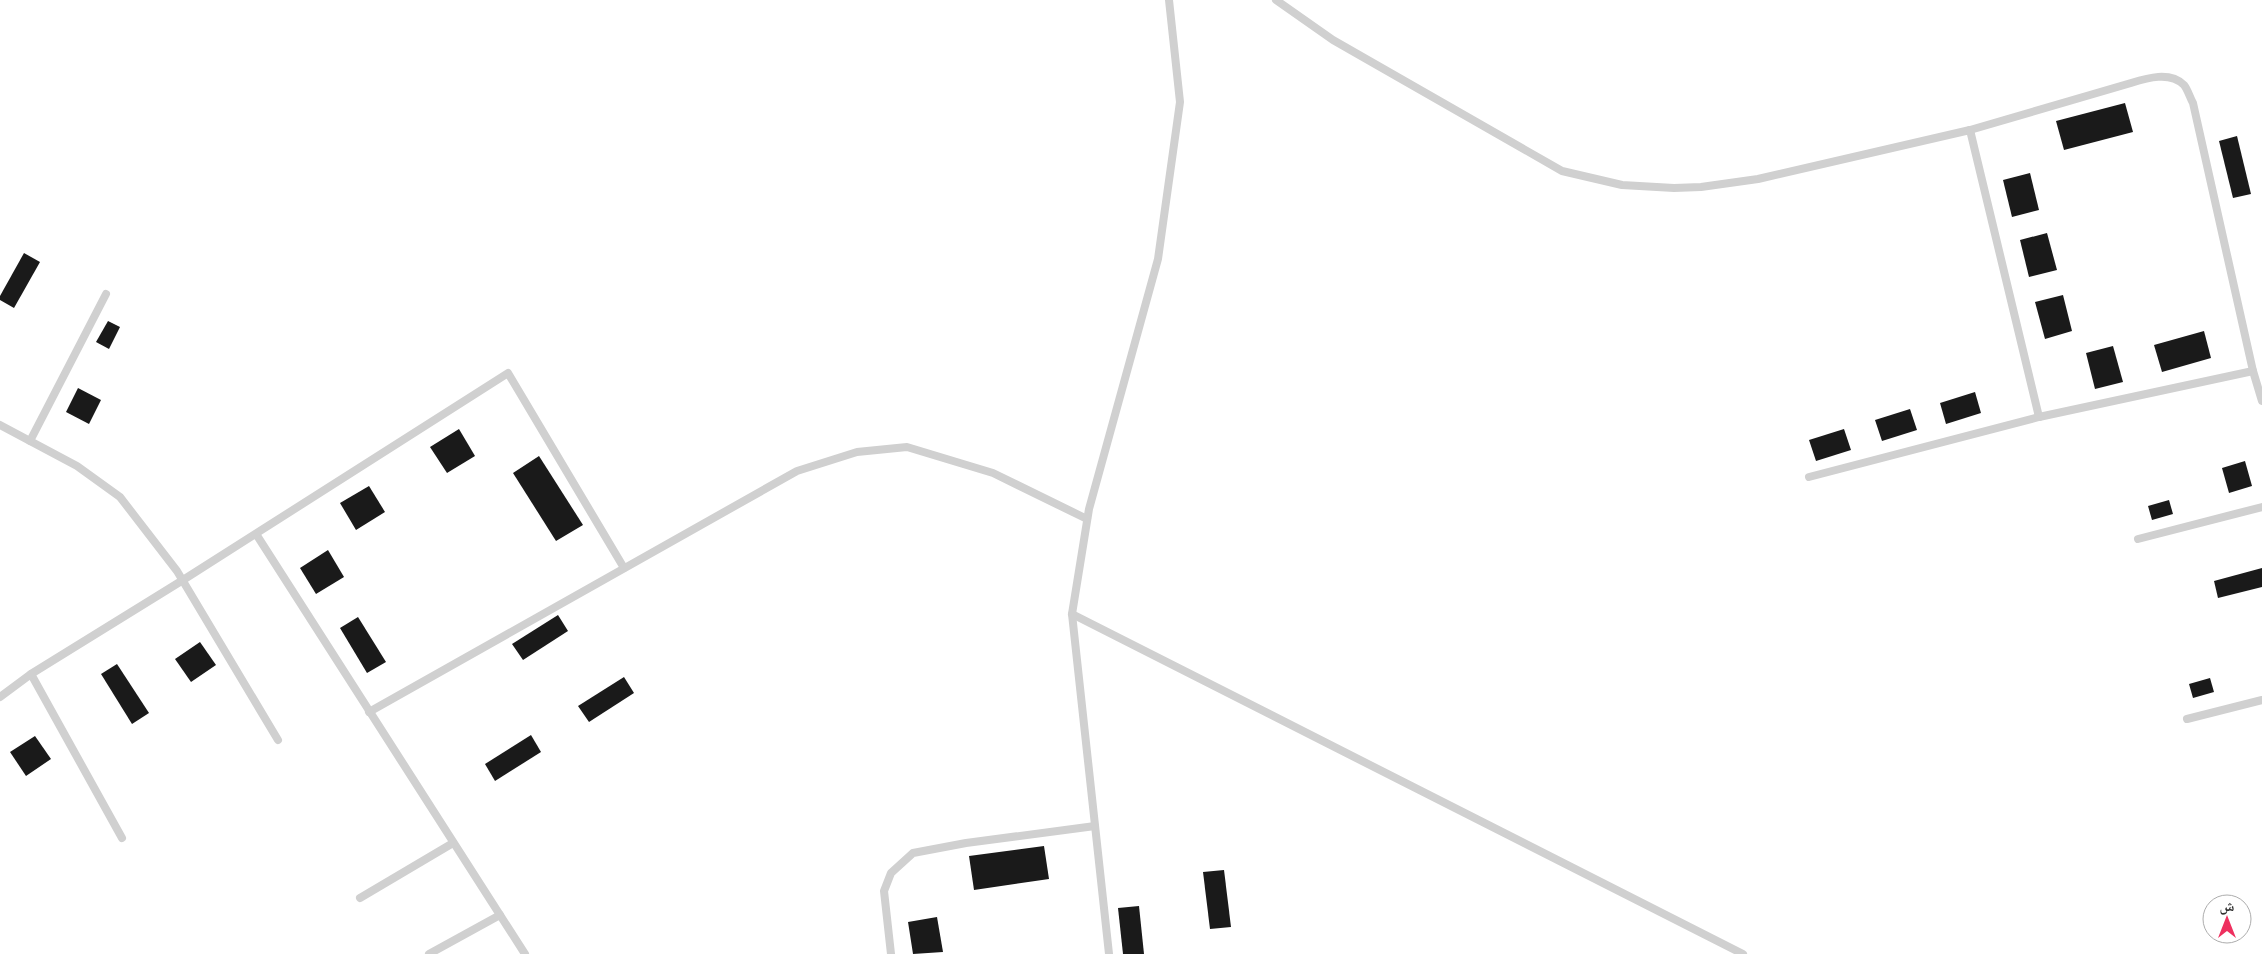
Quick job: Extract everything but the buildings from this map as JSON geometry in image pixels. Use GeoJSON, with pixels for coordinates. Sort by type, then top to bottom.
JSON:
{"type":"FeatureCollection","features":[{"type":"Feature","properties":{"kind":"lane"},"geometry":{"type":"LineString","coordinates":[[1109,954],[1072,614],[1087,519],[1158,259],[1180,102],[1169,0]]}},
{"type":"Feature","properties":{"kind":"lane"},"geometry":{"type":"LineString","coordinates":[[1276,0],[1333,40],[1562,171],[1622,185],[1674,188],[1732,183],[1970,130],[2152,77],[2168,77],[2184,85],[2193,103],[2253,371],[2262,401]]}},
{"type":"Feature","properties":{"kind":"lane"},"geometry":{"type":"LineString","coordinates":[[1970,130],[2039,418]]}},
{"type":"Feature","properties":{"kind":"lane"},"geometry":{"type":"LineString","coordinates":[[30,441],[106,294]]}},
{"type":"Feature","properties":{"kind":"lane"},"geometry":{"type":"LineString","coordinates":[[1809,477],[2039,418],[2253,371]]}},
{"type":"Feature","properties":{"kind":"lane"},"geometry":{"type":"LineString","coordinates":[[0,697],[31,674],[256,534],[508,373],[624,568]]}},
{"type":"Feature","properties":{"kind":"lane"},"geometry":{"type":"LineString","coordinates":[[0,425],[77,466],[120,497],[183,580],[278,740]]}},
{"type":"Feature","properties":{"kind":"lane"},"geometry":{"type":"LineString","coordinates":[[369,712],[797,471],[857,452],[907,447],[993,473],[1087,519]]}},
{"type":"Feature","properties":{"kind":"lane"},"geometry":{"type":"LineString","coordinates":[[2138,539],[2262,507]]}},
{"type":"Feature","properties":{"kind":"lane"},"geometry":{"type":"LineString","coordinates":[[256,534],[526,954]]}},
{"type":"Feature","properties":{"kind":"lane"},"geometry":{"type":"LineString","coordinates":[[1072,614],[1743,954]]}},
{"type":"Feature","properties":{"kind":"lane"},"geometry":{"type":"LineString","coordinates":[[31,674],[122,838]]}},
{"type":"Feature","properties":{"kind":"lane"},"geometry":{"type":"LineString","coordinates":[[2187,719],[2262,700]]}},
{"type":"Feature","properties":{"kind":"lane"},"geometry":{"type":"LineString","coordinates":[[891,954],[884,891],[891,873],[913,853],[966,843],[1095,826]]}},
{"type":"Feature","properties":{"kind":"lane"},"geometry":{"type":"LineString","coordinates":[[360,898],[454,843]]}},
{"type":"Feature","properties":{"kind":"lane"},"geometry":{"type":"LineString","coordinates":[[429,954],[500,915]]}}]}
